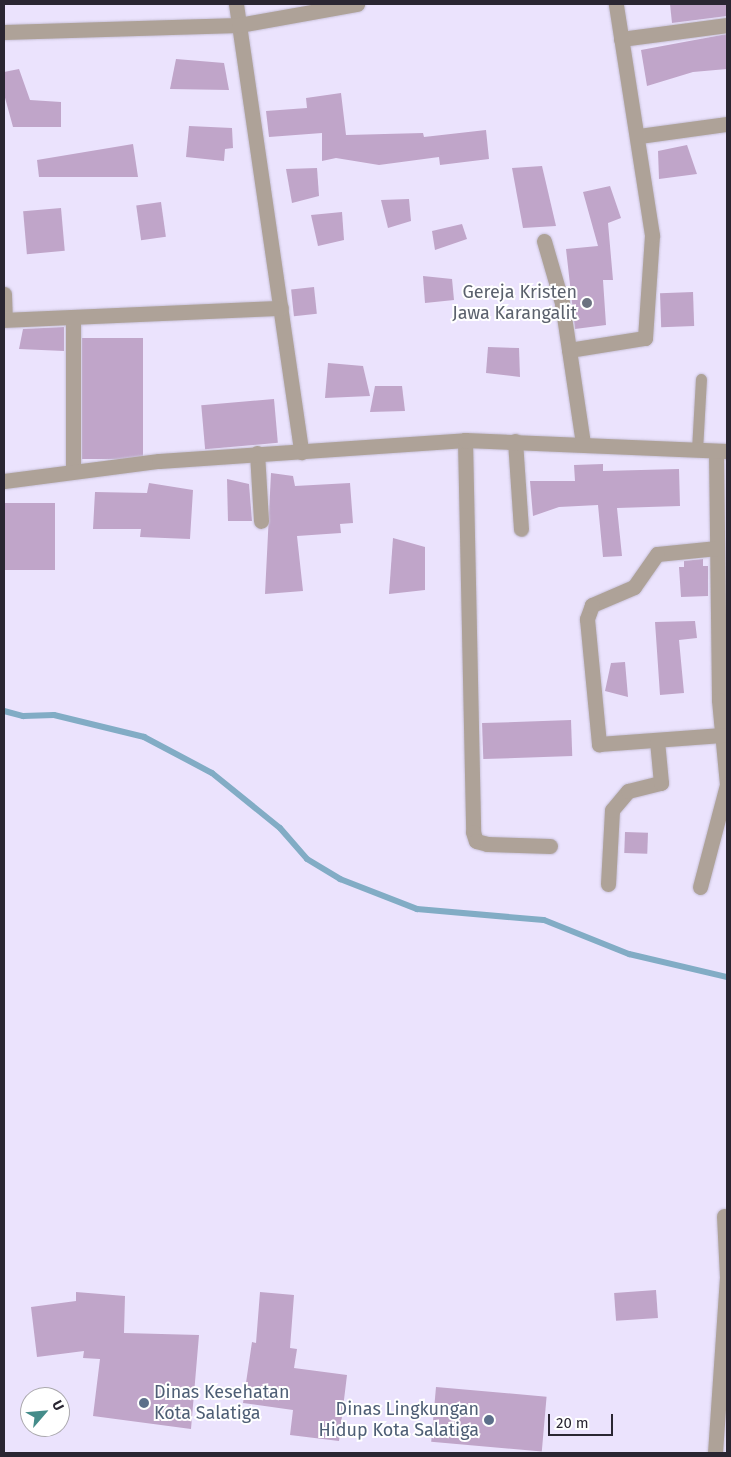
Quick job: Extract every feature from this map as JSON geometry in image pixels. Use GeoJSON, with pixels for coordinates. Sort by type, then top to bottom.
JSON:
{"type":"FeatureCollection","features":[{"type":"Feature","properties":{"kind":"street"},"geometry":{"type":"LineString","coordinates":[[236,4],[301,452]]}},
{"type":"Feature","properties":{"kind":"street"},"geometry":{"type":"LineString","coordinates":[[4,32],[238,25],[357,4]]}},
{"type":"Feature","properties":{"kind":"street"},"geometry":{"type":"LineString","coordinates":[[569,350],[645,338],[652,234],[639,136],[616,4]]}},
{"type":"Feature","properties":{"kind":"street"},"geometry":{"type":"LineString","coordinates":[[621,40],[727,25]]}},
{"type":"Feature","properties":{"kind":"street"},"geometry":{"type":"LineString","coordinates":[[639,136],[727,124]]}},
{"type":"Feature","properties":{"kind":"street"},"geometry":{"type":"LineString","coordinates":[[544,241],[562,303],[583,443]]}},
{"type":"Feature","properties":{"kind":"street"},"geometry":{"type":"LineString","coordinates":[[4,294],[5,320],[281,308]]}},
{"type":"Feature","properties":{"kind":"street"},"geometry":{"type":"LineString","coordinates":[[73,317],[74,469]]}},
{"type":"Feature","properties":{"kind":"street"},"geometry":{"type":"LineString","coordinates":[[465,440],[473,832],[476,841],[488,844],[550,846]]}},
{"type":"Feature","properties":{"kind":"street"},"geometry":{"type":"LineString","coordinates":[[4,481],[21,481],[74,469],[257,453],[301,452],[465,440],[583,443],[722,451],[716,548],[722,735],[727,785],[700,887]]}},
{"type":"Feature","properties":{"kind":"street"},"geometry":{"type":"LineString","coordinates":[[515,441],[521,528]]}},
{"type":"Feature","properties":{"kind":"street"},"geometry":{"type":"LineString","coordinates":[[257,453],[261,521]]}},
{"type":"Feature","properties":{"kind":"street"},"geometry":{"type":"LineString","coordinates":[[716,548],[657,554],[634,587],[592,606],[587,619],[599,744],[722,735]]}},
{"type":"Feature","properties":{"kind":"street"},"geometry":{"type":"LineString","coordinates":[[608,884],[612,810],[628,791],[661,783],[657,741]]}},
{"type":"Feature","properties":{"kind":"street"},"geometry":{"type":"LineString","coordinates":[[715,1453],[727,1277],[724,1216]]}},
{"type":"Feature","properties":{"kind":"lane"},"geometry":{"type":"LineString","coordinates":[[697,450],[701,380]]}},
{"type":"Feature","properties":{"kind":"building"},"geometry":{"type":"Polygon","coordinates":[[[670,4],[727,4],[727,16],[672,23],[670,4]]]}},
{"type":"Feature","properties":{"kind":"building"},"geometry":{"type":"Polygon","coordinates":[[[727,34],[727,69],[693,72],[647,86],[641,50],[727,34]]]}},
{"type":"Feature","properties":{"kind":"building"},"geometry":{"type":"Polygon","coordinates":[[[176,59],[224,63],[229,90],[170,89],[176,59]]]}},
{"type":"Feature","properties":{"kind":"building"},"geometry":{"type":"Polygon","coordinates":[[[19,69],[30,100],[61,102],[61,127],[13,127],[4,94],[4,72],[19,69]]]}},
{"type":"Feature","properties":{"kind":"building"},"geometry":{"type":"Polygon","coordinates":[[[341,93],[346,135],[423,133],[424,137],[486,130],[489,159],[440,165],[439,157],[379,165],[336,158],[322,161],[322,133],[269,137],[266,111],[307,108],[306,98],[341,93]]]}},
{"type":"Feature","properties":{"kind":"building"},"geometry":{"type":"Polygon","coordinates":[[[189,126],[232,128],[233,148],[225,149],[224,161],[186,157],[189,126]]]}},
{"type":"Feature","properties":{"kind":"building"},"geometry":{"type":"Polygon","coordinates":[[[133,144],[138,177],[39,177],[37,160],[133,144]]]}},
{"type":"Feature","properties":{"kind":"building"},"geometry":{"type":"Polygon","coordinates":[[[687,145],[697,174],[659,179],[658,151],[687,145]]]}},
{"type":"Feature","properties":{"kind":"building"},"geometry":{"type":"Polygon","coordinates":[[[542,166],[556,226],[523,228],[512,168],[542,166]]]}},
{"type":"Feature","properties":{"kind":"building"},"geometry":{"type":"Polygon","coordinates":[[[317,168],[319,196],[292,203],[286,169],[317,168]]]}},
{"type":"Feature","properties":{"kind":"building","name":"Gereja Kristen Jawa Karangalit"},"geometry":{"type":"Polygon","coordinates":[[[610,186],[621,218],[608,223],[613,280],[603,280],[606,325],[575,329],[566,249],[598,246],[583,192],[610,186]]]}},
{"type":"Feature","properties":{"kind":"building"},"geometry":{"type":"Polygon","coordinates":[[[409,199],[411,221],[388,228],[381,200],[409,199]]]}},
{"type":"Feature","properties":{"kind":"building"},"geometry":{"type":"Polygon","coordinates":[[[161,202],[166,237],[141,240],[136,205],[161,202]]]}},
{"type":"Feature","properties":{"kind":"building"},"geometry":{"type":"Polygon","coordinates":[[[61,208],[65,251],[27,254],[23,211],[61,208]]]}},
{"type":"Feature","properties":{"kind":"building"},"geometry":{"type":"Polygon","coordinates":[[[342,212],[344,240],[318,246],[311,215],[342,212]]]}},
{"type":"Feature","properties":{"kind":"building"},"geometry":{"type":"Polygon","coordinates":[[[462,224],[467,239],[435,250],[432,231],[462,224]]]}},
{"type":"Feature","properties":{"kind":"building"},"geometry":{"type":"Polygon","coordinates":[[[423,276],[452,279],[454,300],[425,303],[423,276]]]}},
{"type":"Feature","properties":{"kind":"building"},"geometry":{"type":"Polygon","coordinates":[[[314,287],[317,314],[294,316],[291,289],[314,287]]]}},
{"type":"Feature","properties":{"kind":"building"},"geometry":{"type":"Polygon","coordinates":[[[693,292],[694,326],[661,327],[660,293],[693,292]]]}},
{"type":"Feature","properties":{"kind":"building"},"geometry":{"type":"Polygon","coordinates":[[[64,327],[64,351],[19,349],[23,329],[64,327]]]}},
{"type":"Feature","properties":{"kind":"building"},"geometry":{"type":"Polygon","coordinates":[[[82,338],[143,338],[143,459],[82,459],[82,338]]]}},
{"type":"Feature","properties":{"kind":"building"},"geometry":{"type":"Polygon","coordinates":[[[488,347],[519,348],[520,377],[486,373],[488,347]]]}},
{"type":"Feature","properties":{"kind":"building"},"geometry":{"type":"Polygon","coordinates":[[[328,363],[363,366],[370,396],[325,398],[328,363]]]}},
{"type":"Feature","properties":{"kind":"building"},"geometry":{"type":"Polygon","coordinates":[[[375,386],[402,386],[405,411],[370,412],[375,386]]]}},
{"type":"Feature","properties":{"kind":"building"},"geometry":{"type":"Polygon","coordinates":[[[274,399],[278,443],[205,449],[201,405],[274,399]]]}},
{"type":"Feature","properties":{"kind":"building"},"geometry":{"type":"Polygon","coordinates":[[[603,464],[603,471],[679,469],[680,506],[617,508],[622,556],[603,557],[598,505],[559,507],[533,516],[530,481],[575,481],[574,465],[603,464]]]}},
{"type":"Feature","properties":{"kind":"building"},"geometry":{"type":"Polygon","coordinates":[[[271,473],[293,476],[295,486],[350,483],[353,523],[340,524],[341,533],[297,536],[303,591],[265,594],[271,473]]]}},
{"type":"Feature","properties":{"kind":"building"},"geometry":{"type":"Polygon","coordinates":[[[227,479],[249,484],[252,521],[228,521],[227,479]]]}},
{"type":"Feature","properties":{"kind":"building"},"geometry":{"type":"Polygon","coordinates":[[[149,483],[193,490],[190,539],[140,537],[141,529],[93,529],[95,492],[147,493],[149,483]]]}},
{"type":"Feature","properties":{"kind":"building"},"geometry":{"type":"Polygon","coordinates":[[[4,503],[55,503],[55,570],[4,570],[4,503]]]}},
{"type":"Feature","properties":{"kind":"building"},"geometry":{"type":"Polygon","coordinates":[[[393,538],[425,547],[425,590],[389,594],[393,538]]]}},
{"type":"Feature","properties":{"kind":"building"},"geometry":{"type":"Polygon","coordinates":[[[703,559],[703,566],[708,566],[708,596],[681,597],[679,567],[684,567],[684,561],[703,559]]]}},
{"type":"Feature","properties":{"kind":"building"},"geometry":{"type":"Polygon","coordinates":[[[695,621],[697,638],[679,640],[684,693],[660,695],[655,622],[695,621]]]}},
{"type":"Feature","properties":{"kind":"building"},"geometry":{"type":"Polygon","coordinates":[[[625,662],[628,697],[605,691],[611,663],[625,662]]]}},
{"type":"Feature","properties":{"kind":"building"},"geometry":{"type":"Polygon","coordinates":[[[571,720],[572,756],[483,759],[482,723],[571,720]]]}},
{"type":"Feature","properties":{"kind":"building"},"geometry":{"type":"Polygon","coordinates":[[[625,832],[648,833],[647,854],[624,853],[625,832]]]}},
{"type":"Feature","properties":{"kind":"building"},"geometry":{"type":"Polygon","coordinates":[[[656,1290],[658,1318],[616,1321],[614,1293],[656,1290]]]}},
{"type":"Feature","properties":{"kind":"building"},"geometry":{"type":"Polygon","coordinates":[[[76,1292],[125,1296],[124,1333],[199,1335],[191,1429],[93,1416],[100,1359],[83,1358],[84,1351],[37,1357],[31,1307],[76,1301],[76,1292]]]}},
{"type":"Feature","properties":{"kind":"building"},"geometry":{"type":"Polygon","coordinates":[[[260,1292],[294,1295],[290,1348],[297,1349],[294,1368],[347,1375],[339,1441],[290,1435],[293,1410],[243,1403],[252,1342],[256,1343],[260,1292]]]}},
{"type":"Feature","properties":{"kind":"building","name":"Dinas Lingkungan Hidup Kota Salatiga"},"geometry":{"type":"Polygon","coordinates":[[[436,1387],[547,1397],[542,1451],[431,1442],[436,1387]]]}},
{"type":"Feature","properties":{"kind":"waterway"},"geometry":{"type":"LineString","coordinates":[[4,711],[23,716],[54,715],[144,737],[212,773],[280,828],[307,859],[340,879],[417,909],[544,920],[629,954],[727,977]]}},
{"type":"Feature","properties":{"kind":"place","name":"Gereja Kristen Jawa Karangalit"},"geometry":{"type":"Point","coordinates":[587,303]}},
{"type":"Feature","properties":{"kind":"place","name":"Dinas Kesehatan Kota Salatiga"},"geometry":{"type":"Point","coordinates":[144,1403]}},
{"type":"Feature","properties":{"kind":"place","name":"Dinas Lingkungan Hidup Kota Salatiga"},"geometry":{"type":"Point","coordinates":[489,1420]}}]}
